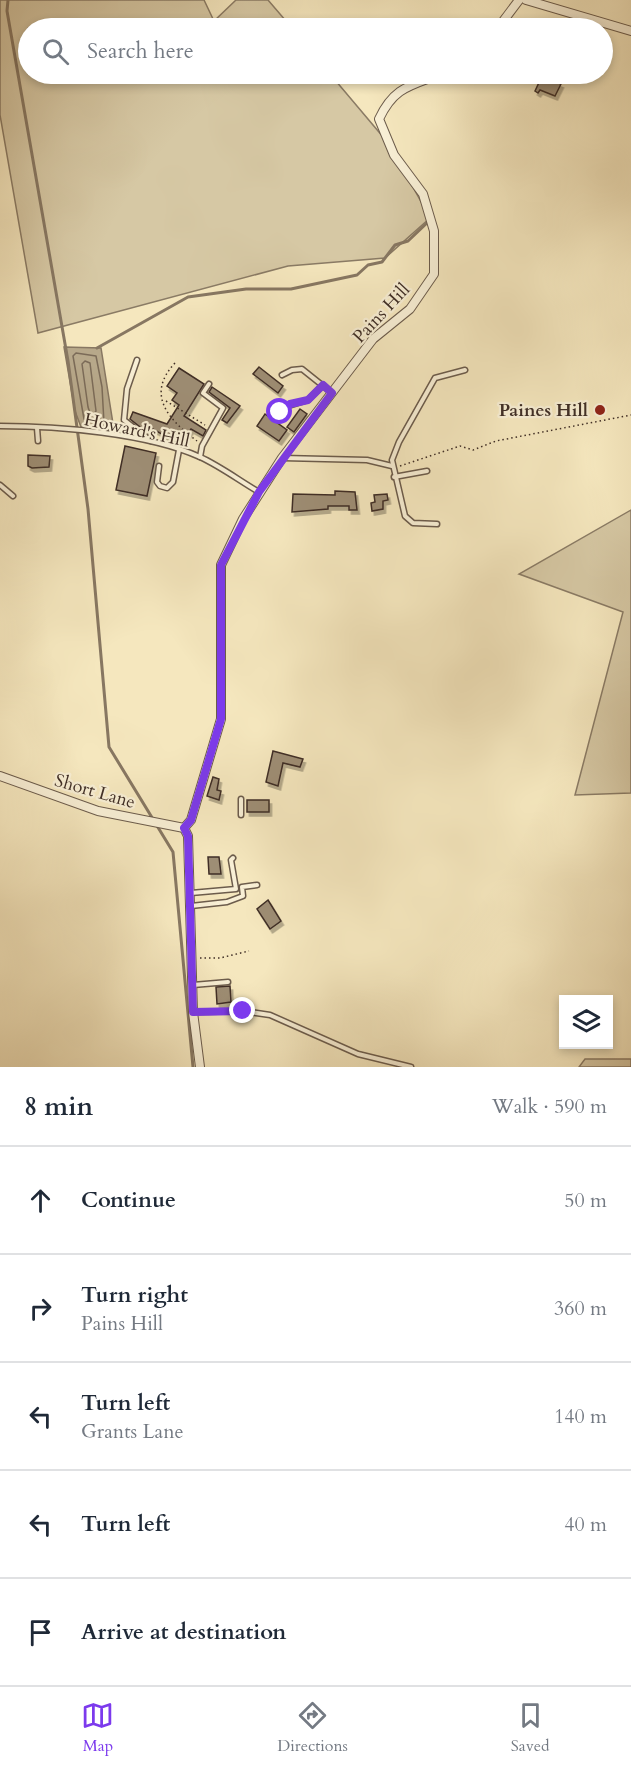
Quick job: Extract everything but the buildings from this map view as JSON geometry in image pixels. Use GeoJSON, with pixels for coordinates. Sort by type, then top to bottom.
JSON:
{"type":"FeatureCollection","features":[{"type":"Feature","properties":{"kind":"street"},"geometry":{"type":"LineString","coordinates":[[506,18],[519,0]]}},
{"type":"Feature","properties":{"kind":"street"},"geometry":{"type":"LineString","coordinates":[[526,0],[587,18]]}},
{"type":"Feature","properties":{"kind":"street"},"geometry":{"type":"LineString","coordinates":[[613,26],[631,31]]}},
{"type":"Feature","properties":{"kind":"street","name":"Pains Hill"},"geometry":{"type":"LineString","coordinates":[[184,828],[191,820],[221,719],[221,565],[259,492],[282,458],[373,339],[410,309],[434,274],[434,231],[423,194],[394,155],[379,119],[386,104],[402,87],[411,84]]}},
{"type":"Feature","properties":{"kind":"street","name":"Short Lane"},"geometry":{"type":"LineString","coordinates":[[0,776],[98,811],[184,828]]}},
{"type":"Feature","properties":{"kind":"street"},"geometry":{"type":"LineString","coordinates":[[184,828],[188,836],[193,1012],[200,1067]]}},
{"type":"Feature","properties":{"kind":"lane"},"geometry":{"type":"LineString","coordinates":[[137,360],[127,389],[124,420],[155,444]]}},
{"type":"Feature","properties":{"kind":"lane"},"geometry":{"type":"LineString","coordinates":[[282,375],[292,370],[302,369],[332,393]]}},
{"type":"Feature","properties":{"kind":"lane"},"geometry":{"type":"LineString","coordinates":[[437,524],[412,523],[405,516],[392,466],[399,442],[435,378],[465,370]]}},
{"type":"Feature","properties":{"kind":"lane"},"geometry":{"type":"LineString","coordinates":[[200,457],[202,446],[223,408],[203,393],[209,384]]}},
{"type":"Feature","properties":{"kind":"lane"},"geometry":{"type":"LineString","coordinates":[[280,412],[290,404],[308,400],[323,385]]}},
{"type":"Feature","properties":{"kind":"lane","name":"Howard's Hill"},"geometry":{"type":"LineString","coordinates":[[0,426],[90,432],[179,450],[200,457],[259,492]]}},
{"type":"Feature","properties":{"kind":"lane"},"geometry":{"type":"LineString","coordinates":[[37,429],[38,441]]}},
{"type":"Feature","properties":{"kind":"lane"},"geometry":{"type":"LineString","coordinates":[[159,466],[157,482],[160,486],[167,488],[173,482],[179,450]]}},
{"type":"Feature","properties":{"kind":"lane"},"geometry":{"type":"LineString","coordinates":[[282,458],[367,460],[392,466]]}},
{"type":"Feature","properties":{"kind":"lane"},"geometry":{"type":"LineString","coordinates":[[394,477],[427,471]]}},
{"type":"Feature","properties":{"kind":"lane"},"geometry":{"type":"LineString","coordinates":[[0,485],[13,495]]}},
{"type":"Feature","properties":{"kind":"lane"},"geometry":{"type":"LineString","coordinates":[[241,799],[241,815]]}},
{"type":"Feature","properties":{"kind":"lane"},"geometry":{"type":"LineString","coordinates":[[190,893],[236,889],[231,860],[233,858]]}},
{"type":"Feature","properties":{"kind":"lane"},"geometry":{"type":"LineString","coordinates":[[191,906],[227,902],[243,896],[242,887],[257,885]]}},
{"type":"Feature","properties":{"kind":"lane"},"geometry":{"type":"LineString","coordinates":[[193,985],[228,982]]}},
{"type":"Feature","properties":{"kind":"lane"},"geometry":{"type":"LineString","coordinates":[[193,1012],[243,1011],[270,1015],[358,1053],[411,1067]]}},
{"type":"Feature","properties":{"kind":"path"},"geometry":{"type":"LineString","coordinates":[[175,363],[163,376],[161,388],[165,412],[202,446]]}},
{"type":"Feature","properties":{"kind":"path"},"geometry":{"type":"LineString","coordinates":[[164,401],[211,429]]}},
{"type":"Feature","properties":{"kind":"path"},"geometry":{"type":"LineString","coordinates":[[392,466],[401,466],[460,446],[473,450],[496,441],[631,415]]}},
{"type":"Feature","properties":{"kind":"path"},"geometry":{"type":"LineString","coordinates":[[193,958],[220,958],[249,951]]}},
{"type":"Feature","properties":{"kind":"shaded area"},"geometry":{"type":"Polygon","coordinates":[[[0,0],[204,0],[213,18],[18,18],[18,84],[338,84],[389,144],[430,218],[385,258],[288,266],[38,333],[0,115],[0,0]]]}},
{"type":"Feature","properties":{"kind":"shaded area"},"geometry":{"type":"Polygon","coordinates":[[[236,0],[268,0],[283,18],[217,18],[236,0]]]}},
{"type":"Feature","properties":{"kind":"shaded area"},"geometry":{"type":"Polygon","coordinates":[[[631,510],[631,793],[575,795],[623,612],[519,574],[631,510]]]}},
{"type":"Feature","properties":{"kind":"shaded area"},"geometry":{"type":"Polygon","coordinates":[[[585,1059],[631,1059],[631,1067],[579,1067],[585,1059]]]}},
{"type":"Feature","properties":{"kind":"water"},"geometry":{"type":"Polygon","coordinates":[[[64,347],[101,348],[114,430],[81,427],[75,411],[64,347]]]}},
{"type":"Feature","properties":{"kind":"waterway"},"geometry":{"type":"LineString","coordinates":[[8,0],[7,11],[18,74]]}},
{"type":"Feature","properties":{"kind":"waterway"},"geometry":{"type":"LineString","coordinates":[[20,84],[68,361],[88,509],[109,747],[173,852],[193,1067]]}},
{"type":"Feature","properties":{"kind":"waterway"},"geometry":{"type":"LineString","coordinates":[[97,348],[188,297],[246,289],[291,289],[357,275],[368,265],[382,262],[395,245],[408,241],[428,222]]}},
{"type":"Feature","properties":{"kind":"place","name":"Paines Hill"},"geometry":{"type":"Point","coordinates":[600,410]}},
{"type":"Feature","properties":{"kind":"route"},"geometry":{"type":"LineString","coordinates":[[243,1011],[193,1012],[188,836],[184,828],[191,820],[221,719],[219,598],[221,565],[259,492],[332,393],[323,385],[308,400],[290,404],[280,412]]}}]}
